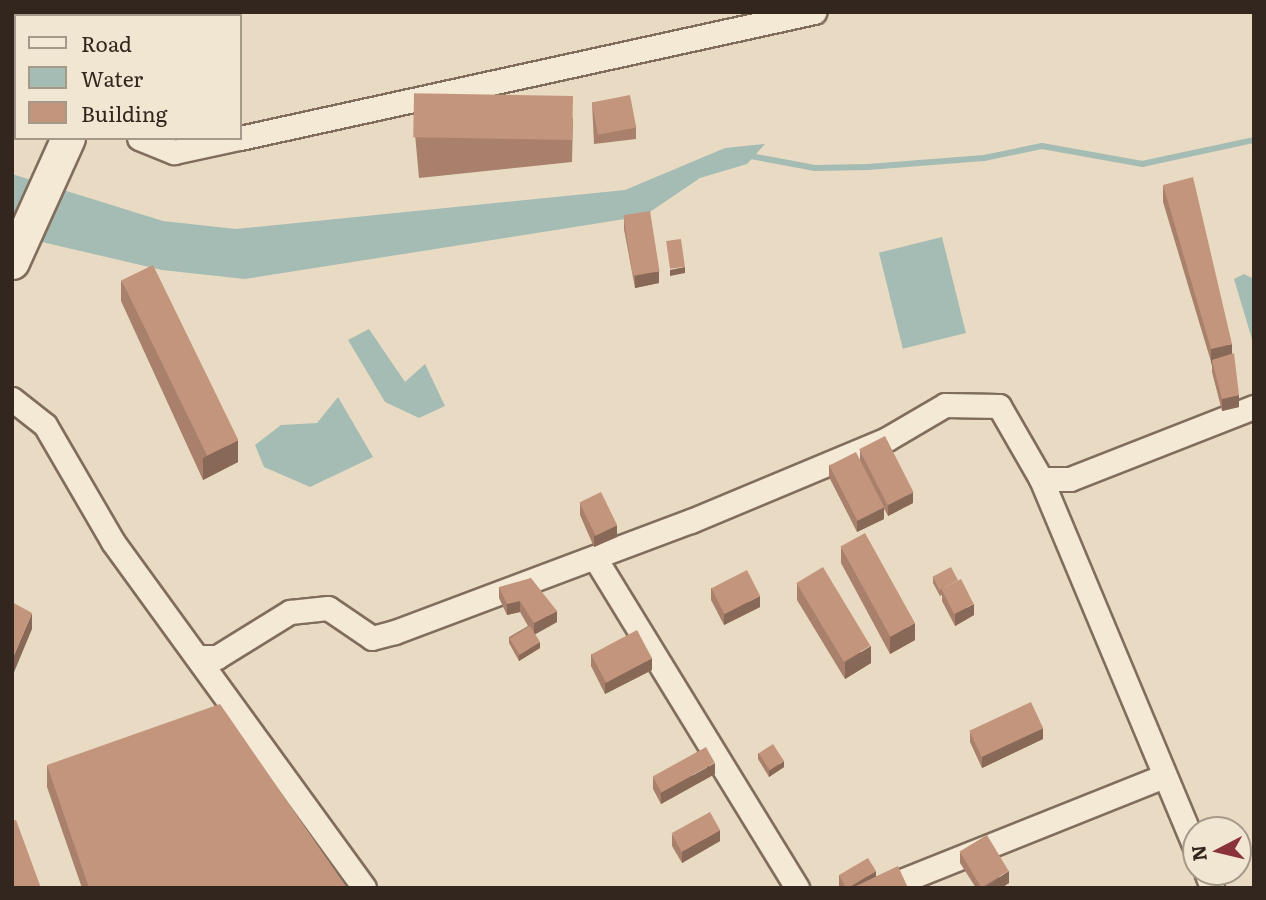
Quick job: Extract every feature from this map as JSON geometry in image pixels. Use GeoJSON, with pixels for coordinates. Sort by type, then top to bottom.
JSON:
{"type":"FeatureCollection","features":[{"type":"Feature","properties":{"kind":"main road"},"geometry":{"type":"LineString","coordinates":[[13,259],[67,140]]}},
{"type":"Feature","properties":{"kind":"street"},"geometry":{"type":"LineString","coordinates":[[242,137],[814,12]]}},
{"type":"Feature","properties":{"kind":"street"},"geometry":{"type":"LineString","coordinates":[[144,140],[174,152],[230,140]]}},
{"type":"Feature","properties":{"kind":"street"},"geometry":{"type":"LineString","coordinates":[[12,399],[45,425],[113,542],[364,888]]}},
{"type":"Feature","properties":{"kind":"street"},"geometry":{"type":"LineString","coordinates":[[199,657],[217,657],[290,612],[328,608],[372,638],[595,558],[887,439],[944,405],[999,406],[1041,479],[1182,818]]}},
{"type":"Feature","properties":{"kind":"street"},"geometry":{"type":"LineString","coordinates":[[1041,479],[1070,479],[1254,407]]}},
{"type":"Feature","properties":{"kind":"street"},"geometry":{"type":"LineString","coordinates":[[595,558],[797,888]]}},
{"type":"Feature","properties":{"kind":"street"},"geometry":{"type":"LineString","coordinates":[[884,888],[1164,776]]}},
{"type":"Feature","properties":{"kind":"water"},"geometry":{"type":"Polygon","coordinates":[[[765,144],[747,164],[700,178],[644,216],[245,279],[162,270],[12,235],[12,174],[163,221],[236,229],[625,190],[725,148],[765,144]]]}},
{"type":"Feature","properties":{"kind":"water"},"geometry":{"type":"Polygon","coordinates":[[[942,237],[966,333],[903,349],[879,253],[942,237]]]}},
{"type":"Feature","properties":{"kind":"water"},"geometry":{"type":"Polygon","coordinates":[[[1244,274],[1254,279],[1254,346],[1234,279],[1244,274]]]}},
{"type":"Feature","properties":{"kind":"water"},"geometry":{"type":"Polygon","coordinates":[[[369,329],[405,382],[425,364],[445,406],[419,418],[385,402],[348,340],[369,329]]]}},
{"type":"Feature","properties":{"kind":"water"},"geometry":{"type":"Polygon","coordinates":[[[338,397],[373,457],[310,487],[264,467],[255,445],[281,425],[317,423],[338,397]]]}},
{"type":"Feature","properties":{"kind":"building"},"geometry":{"type":"Polygon","coordinates":[[[414,93],[573,96],[572,140],[413,137],[414,93]]]}},
{"type":"Feature","properties":{"kind":"building"},"geometry":{"type":"Polygon","coordinates":[[[630,95],[636,127],[598,135],[592,102],[630,95]]]}},
{"type":"Feature","properties":{"kind":"building"},"geometry":{"type":"Polygon","coordinates":[[[1193,177],[1232,344],[1211,349],[1163,185],[1193,177]]]}},
{"type":"Feature","properties":{"kind":"building"},"geometry":{"type":"Polygon","coordinates":[[[650,211],[660,271],[633,275],[623,215],[650,211]]]}},
{"type":"Feature","properties":{"kind":"building"},"geometry":{"type":"Polygon","coordinates":[[[681,239],[685,267],[670,269],[666,241],[681,239]]]}},
{"type":"Feature","properties":{"kind":"building"},"geometry":{"type":"Polygon","coordinates":[[[153,265],[238,440],[207,456],[122,280],[153,265]]]}},
{"type":"Feature","properties":{"kind":"building"},"geometry":{"type":"Polygon","coordinates":[[[1234,353],[1239,395],[1222,399],[1212,360],[1234,353]]]}},
{"type":"Feature","properties":{"kind":"building"},"geometry":{"type":"Polygon","coordinates":[[[885,436],[914,492],[888,505],[859,449],[885,436]]]}},
{"type":"Feature","properties":{"kind":"building"},"geometry":{"type":"Polygon","coordinates":[[[856,452],[884,507],[857,521],[829,466],[856,452]]]}},
{"type":"Feature","properties":{"kind":"building"},"geometry":{"type":"Polygon","coordinates":[[[601,492],[617,525],[596,536],[579,503],[601,492]]]}},
{"type":"Feature","properties":{"kind":"building"},"geometry":{"type":"Polygon","coordinates":[[[865,533],[915,623],[890,637],[841,547],[865,533]]]}},
{"type":"Feature","properties":{"kind":"building"},"geometry":{"type":"Polygon","coordinates":[[[823,567],[870,646],[844,662],[796,583],[823,567]]]}},
{"type":"Feature","properties":{"kind":"building"},"geometry":{"type":"Polygon","coordinates":[[[951,567],[958,580],[940,590],[932,577],[951,567]]]}},
{"type":"Feature","properties":{"kind":"building"},"geometry":{"type":"Polygon","coordinates":[[[747,570],[760,596],[725,614],[711,588],[747,570]]]}},
{"type":"Feature","properties":{"kind":"building"},"geometry":{"type":"Polygon","coordinates":[[[531,578],[557,611],[534,623],[520,601],[507,604],[499,587],[531,578]]]}},
{"type":"Feature","properties":{"kind":"building"},"geometry":{"type":"Polygon","coordinates":[[[961,579],[974,604],[954,614],[941,589],[961,579]]]}},
{"type":"Feature","properties":{"kind":"building"},"geometry":{"type":"Polygon","coordinates":[[[12,602],[32,613],[12,660],[12,602]]]}},
{"type":"Feature","properties":{"kind":"building"},"geometry":{"type":"Polygon","coordinates":[[[530,626],[540,642],[520,655],[510,639],[530,626]]]}},
{"type":"Feature","properties":{"kind":"building"},"geometry":{"type":"Polygon","coordinates":[[[637,630],[652,658],[606,683],[591,654],[637,630]]]}},
{"type":"Feature","properties":{"kind":"building"},"geometry":{"type":"Polygon","coordinates":[[[1031,702],[1043,728],[982,757],[969,731],[1031,702]]]}},
{"type":"Feature","properties":{"kind":"building"},"geometry":{"type":"Polygon","coordinates":[[[220,704],[347,888],[89,888],[47,765],[220,704]]]}},
{"type":"Feature","properties":{"kind":"building"},"geometry":{"type":"Polygon","coordinates":[[[773,744],[784,761],[770,770],[759,753],[773,744]]]}},
{"type":"Feature","properties":{"kind":"building"},"geometry":{"type":"Polygon","coordinates":[[[706,747],[715,763],[661,792],[653,777],[706,747]]]}},
{"type":"Feature","properties":{"kind":"building"},"geometry":{"type":"Polygon","coordinates":[[[710,812],[720,830],[682,852],[672,833],[710,812]]]}},
{"type":"Feature","properties":{"kind":"building"},"geometry":{"type":"Polygon","coordinates":[[[16,820],[41,888],[12,888],[12,821],[16,820]]]}},
{"type":"Feature","properties":{"kind":"building"},"geometry":{"type":"Polygon","coordinates":[[[987,835],[1009,871],[981,887],[960,851],[987,835]]]}},
{"type":"Feature","properties":{"kind":"building"},"geometry":{"type":"Polygon","coordinates":[[[868,858],[876,871],[846,888],[839,875],[868,858]]]}},
{"type":"Feature","properties":{"kind":"building"},"geometry":{"type":"Polygon","coordinates":[[[898,866],[908,888],[852,888],[898,866]]]}},
{"type":"Feature","properties":{"kind":"waterway"},"geometry":{"type":"LineString","coordinates":[[745,155],[815,168],[868,167],[984,158],[1042,146],[1142,164],[1254,140]]}}]}
